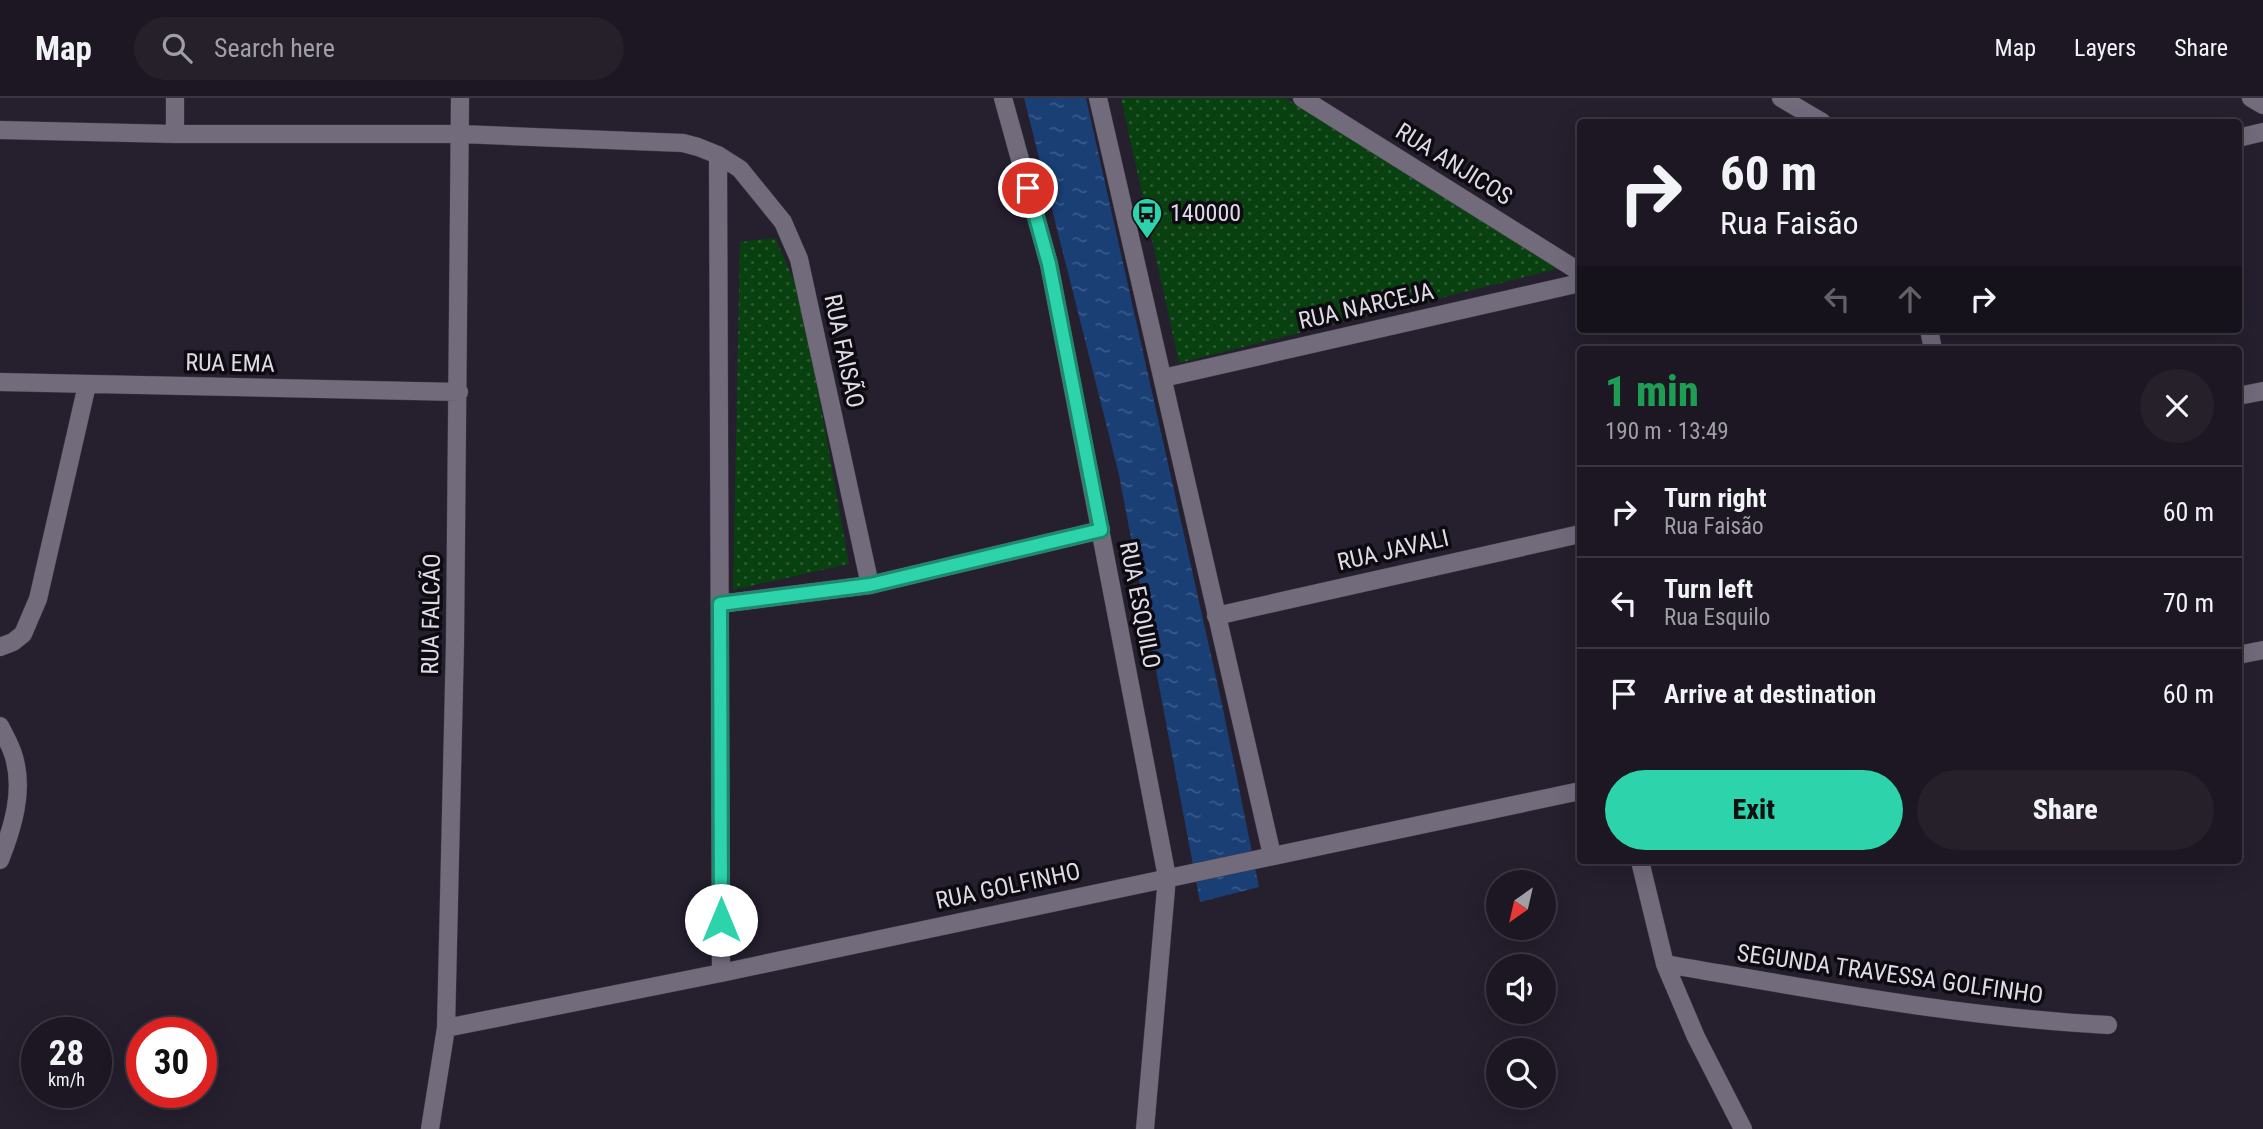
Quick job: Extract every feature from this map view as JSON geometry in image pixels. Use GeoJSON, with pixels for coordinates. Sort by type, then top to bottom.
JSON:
{"type":"FeatureCollection","features":[{"type":"Feature","properties":{"kind":"street"},"geometry":{"type":"LineString","coordinates":[[175,98],[176,134]]}},
{"type":"Feature","properties":{"kind":"street","name":"RUA FALCÃO"},"geometry":{"type":"LineString","coordinates":[[430,1129],[446,1028],[459,392],[460,98]]}},
{"type":"Feature","properties":{"kind":"street","name":"RUA ESQUILO"},"geometry":{"type":"LineString","coordinates":[[1003,98],[1049,264],[1172,876],[1145,1129]]}},
{"type":"Feature","properties":{"kind":"street"},"geometry":{"type":"LineString","coordinates":[[1098,98],[1216,616],[1266,857]]}},
{"type":"Feature","properties":{"kind":"street","name":"RUA ANJICOS"},"geometry":{"type":"LineString","coordinates":[[1302,98],[1577,270]]}},
{"type":"Feature","properties":{"kind":"street"},"geometry":{"type":"LineString","coordinates":[[1781,98],[1817,119]]}},
{"type":"Feature","properties":{"kind":"street"},"geometry":{"type":"LineString","coordinates":[[2251,98],[2263,105]]}},
{"type":"Feature","properties":{"kind":"street","name":"RUA FAISÃO"},"geometry":{"type":"LineString","coordinates":[[0,130],[176,134],[461,134],[683,143],[718,155],[740,169],[783,222],[799,259],[870,585]]}},
{"type":"Feature","properties":{"kind":"street"},"geometry":{"type":"LineString","coordinates":[[2242,137],[2263,132]]}},
{"type":"Feature","properties":{"kind":"street"},"geometry":{"type":"LineString","coordinates":[[718,155],[721,973]]}},
{"type":"Feature","properties":{"kind":"street","name":"RUA NARCEJA"},"geometry":{"type":"LineString","coordinates":[[1163,378],[1577,284]]}},
{"type":"Feature","properties":{"kind":"street","name":"RUA EMA"},"geometry":{"type":"LineString","coordinates":[[0,382],[459,392]]}},
{"type":"Feature","properties":{"kind":"street"},"geometry":{"type":"LineString","coordinates":[[0,647],[23,634],[38,599],[87,385]]}},
{"type":"Feature","properties":{"kind":"street"},"geometry":{"type":"LineString","coordinates":[[2242,395],[2263,391]]}},
{"type":"Feature","properties":{"kind":"street"},"geometry":{"type":"LineString","coordinates":[[720,604],[870,585],[1101,530]]}},
{"type":"Feature","properties":{"kind":"street","name":"RUA JAVALI"},"geometry":{"type":"LineString","coordinates":[[1216,616],[1577,535]]}},
{"type":"Feature","properties":{"kind":"street"},"geometry":{"type":"LineString","coordinates":[[2242,654],[2263,650]]}},
{"type":"Feature","properties":{"kind":"street"},"geometry":{"type":"LineString","coordinates":[[0,726],[14,757],[19,790],[10,833],[0,860]]}},
{"type":"Feature","properties":{"kind":"street","name":"RUA GOLFINHO"},"geometry":{"type":"LineString","coordinates":[[446,1028],[721,973],[1577,792]]}},
{"type":"Feature","properties":{"kind":"street"},"geometry":{"type":"LineString","coordinates":[[1641,864],[1665,964],[1696,1037],[1743,1129]]}},
{"type":"Feature","properties":{"kind":"street","name":"SEGUNDA TRAVESSA GOLFINHO"},"geometry":{"type":"LineString","coordinates":[[1665,964],[1922,1008],[2047,1022],[2108,1025]]}},
{"type":"Feature","properties":{"kind":"green space"},"geometry":{"type":"Polygon","coordinates":[[[1121,98],[1285,98],[1561,268],[1179,363],[1121,98]]]}},
{"type":"Feature","properties":{"kind":"green space"},"geometry":{"type":"Polygon","coordinates":[[[775,238],[801,296],[849,564],[733,590],[740,242],[775,238]]]}},
{"type":"Feature","properties":{"kind":"water"},"geometry":{"type":"Polygon","coordinates":[[[1024,98],[1086,98],[1222,704],[1259,887],[1200,902],[1119,475],[1024,98]]]}},
{"type":"Feature","properties":{"kind":"place","name":"140000"},"geometry":{"type":"Point","coordinates":[1147,240]}},
{"type":"Feature","properties":{"kind":"route"},"geometry":{"type":"LineString","coordinates":[[721,920],[720,604],[870,585],[1101,530],[1049,264],[1028,188]]}}]}
